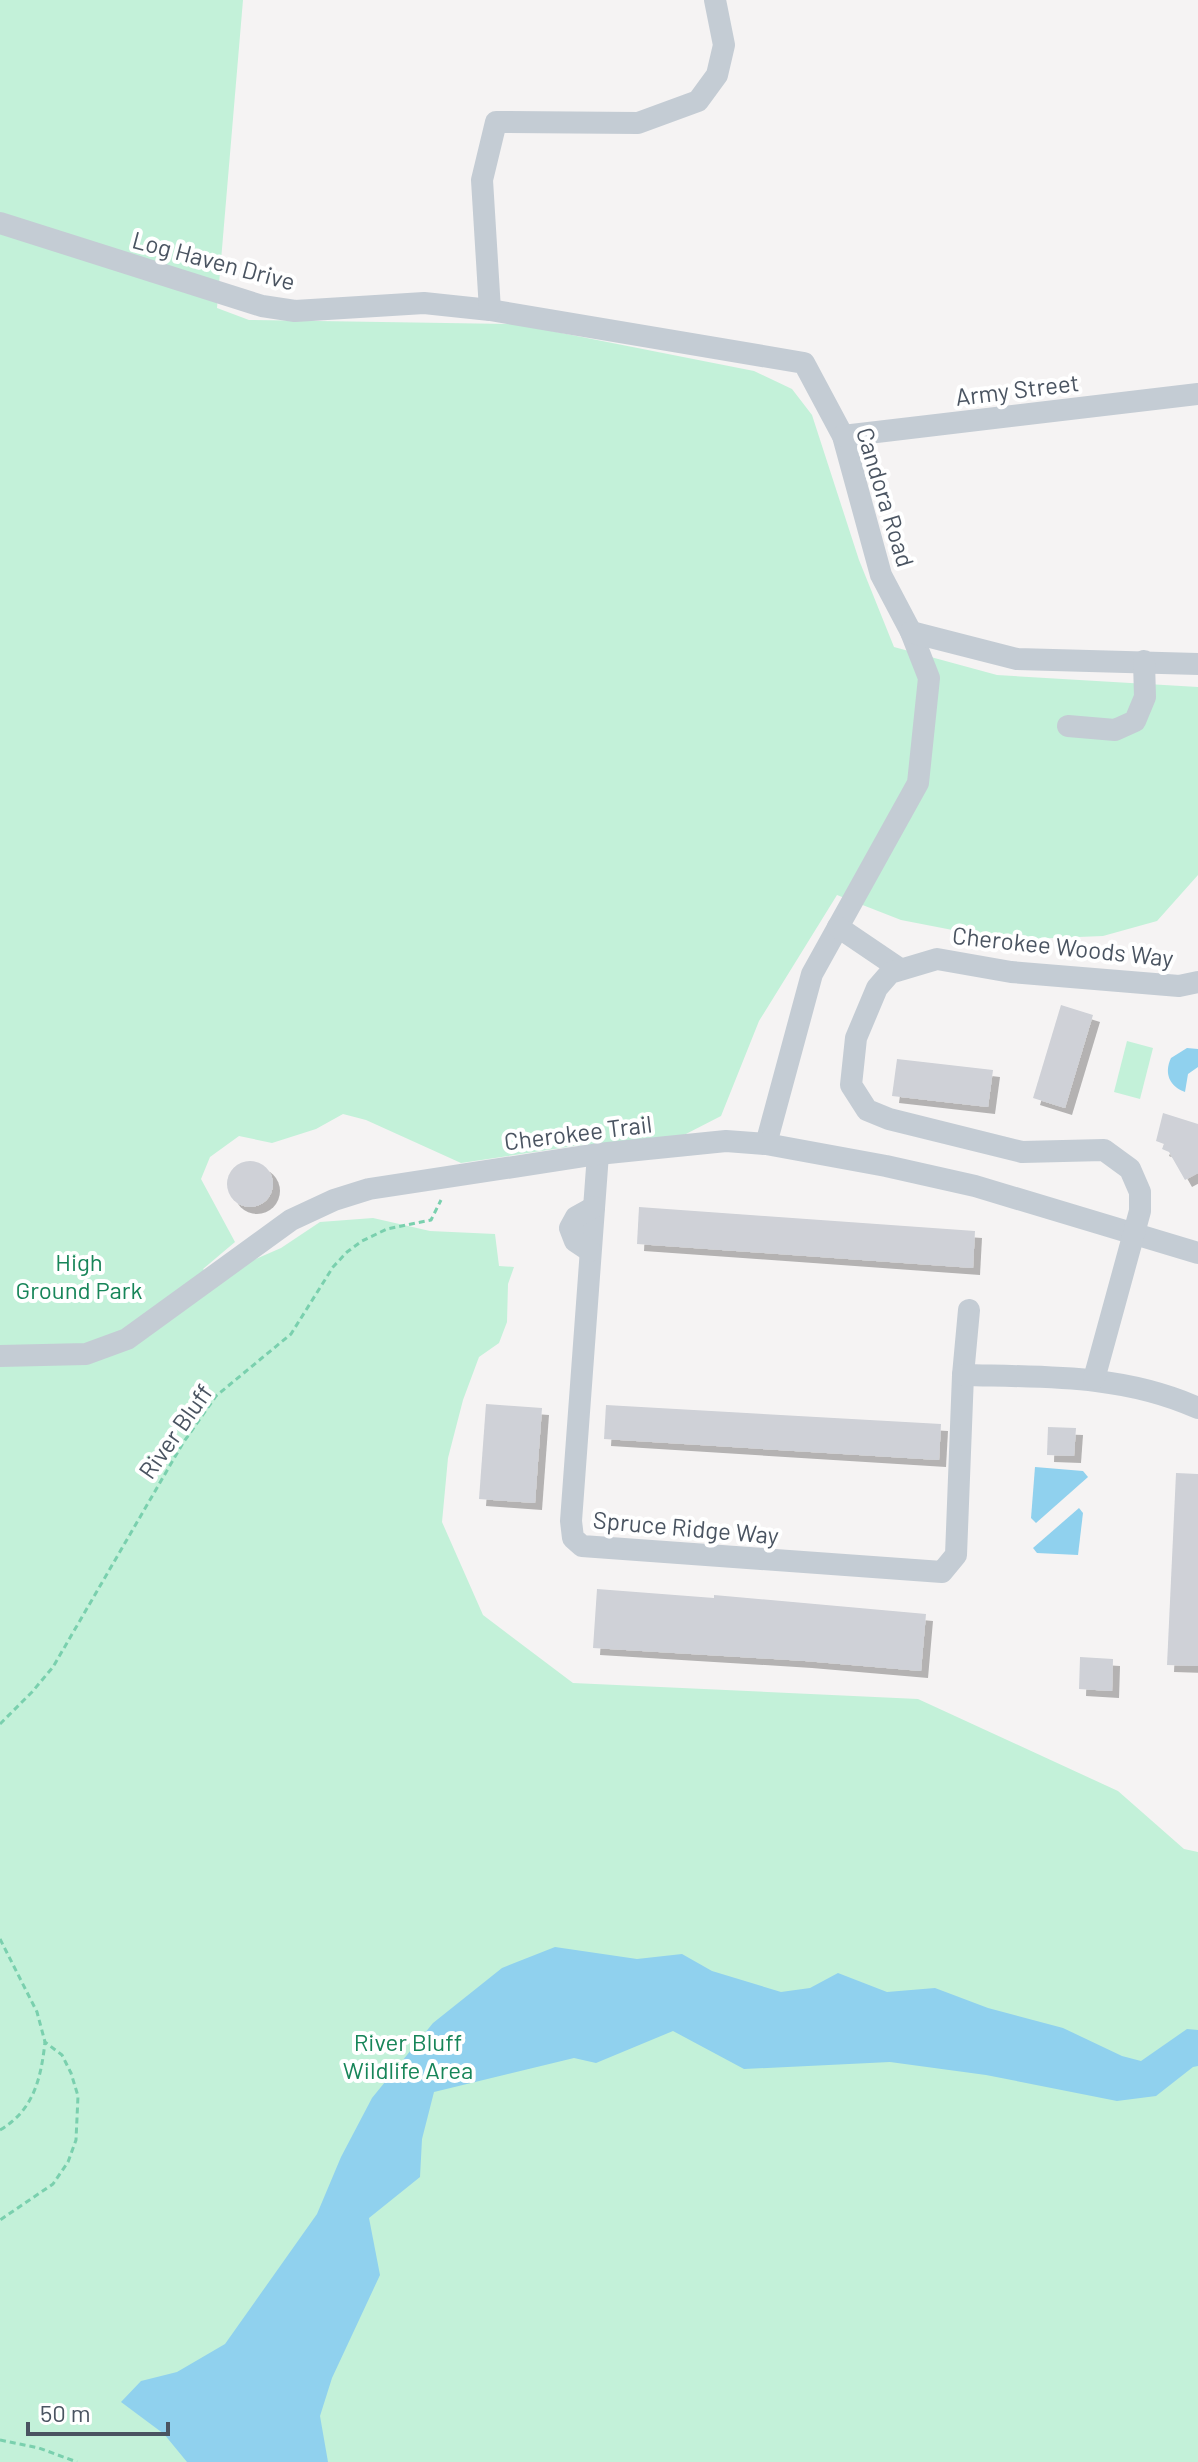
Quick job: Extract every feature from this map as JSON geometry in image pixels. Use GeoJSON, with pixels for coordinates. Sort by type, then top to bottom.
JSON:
{"type":"FeatureCollection","features":[{"type":"Feature","properties":{"kind":"street"},"geometry":{"type":"LineString","coordinates":[[490,310],[482,180],[496,122],[638,123],[698,101],[717,75],[724,45],[715,0]]}},
{"type":"Feature","properties":{"kind":"street","name":"Log Haven Drive"},"geometry":{"type":"LineString","coordinates":[[0,223],[262,306],[295,311],[424,303],[515,313]]}},
{"type":"Feature","properties":{"kind":"street","name":"Candora Road"},"geometry":{"type":"LineString","coordinates":[[515,313],[804,363],[843,436],[881,575],[911,632],[929,678],[918,783],[812,974],[766,1144]]}},
{"type":"Feature","properties":{"kind":"street","name":"Army Street"},"geometry":{"type":"LineString","coordinates":[[843,436],[1198,394]]}},
{"type":"Feature","properties":{"kind":"street"},"geometry":{"type":"LineString","coordinates":[[911,632],[1017,659],[1198,664]]}},
{"type":"Feature","properties":{"kind":"street"},"geometry":{"type":"LineString","coordinates":[[1068,726],[1115,730],[1135,721],[1145,697],[1144,661]]}},
{"type":"Feature","properties":{"kind":"street"},"geometry":{"type":"LineString","coordinates":[[838,927],[900,969]]}},
{"type":"Feature","properties":{"kind":"street","name":"Cherokee Woods Way"},"geometry":{"type":"LineString","coordinates":[[900,969],[937,959],[1026,974],[1179,986],[1198,982]]}},
{"type":"Feature","properties":{"kind":"street"},"geometry":{"type":"LineString","coordinates":[[900,969],[890,973],[877,988],[856,1038],[851,1085],[867,1110],[889,1119],[1022,1152],[1104,1150],[1130,1169],[1140,1192],[1135,1234],[1094,1379]]}},
{"type":"Feature","properties":{"kind":"street","name":"Cherokee Trail"},"geometry":{"type":"LineString","coordinates":[[0,1356],[86,1354],[103,1350],[136,1334],[291,1220],[317,1207],[369,1189],[598,1154],[726,1141],[766,1144],[959,1182],[1198,1253]]}},
{"type":"Feature","properties":{"kind":"street","name":"Spruce Ridge Way"},"geometry":{"type":"LineString","coordinates":[[598,1154],[571,1521],[573,1538],[582,1546],[942,1572],[956,1555],[963,1375]]}},
{"type":"Feature","properties":{"kind":"street"},"geometry":{"type":"LineString","coordinates":[[969,1310],[963,1375],[1094,1379],[1171,1396],[1198,1408]]}},
{"type":"Feature","properties":{"kind":"path","name":"River Bluff"},"geometry":{"type":"LineString","coordinates":[[0,1724],[53,1667],[183,1443],[216,1396],[291,1334],[333,1267],[347,1252],[387,1229],[431,1220],[454,1175]]}},
{"type":"Feature","properties":{"kind":"path"},"geometry":{"type":"LineString","coordinates":[[0,1939],[37,2012],[45,2042],[42,2072],[33,2099],[10,2124],[0,2130]]}},
{"type":"Feature","properties":{"kind":"path"},"geometry":{"type":"LineString","coordinates":[[0,2220],[53,2184],[68,2162],[76,2140],[78,2096],[71,2073],[62,2055],[45,2042]]}},
{"type":"Feature","properties":{"kind":"path"},"geometry":{"type":"LineString","coordinates":[[0,2440],[39,2448],[77,2462]]}},
{"type":"Feature","properties":{"kind":"green space"},"geometry":{"type":"Polygon","coordinates":[[[0,0],[243,0],[217,308],[249,320],[516,324],[754,371],[792,389],[812,415],[859,560],[894,647],[997,675],[1198,687],[1198,875],[1157,921],[1103,936],[1004,940],[901,920],[837,895],[759,1021],[721,1116],[682,1136],[574,1146],[461,1163],[366,1120],[343,1114],[316,1129],[272,1143],[239,1136],[210,1157],[201,1179],[235,1242],[203,1269],[212,1278],[281,1248],[320,1222],[373,1218],[430,1231],[495,1234],[499,1266],[514,1267],[508,1284],[507,1322],[499,1343],[479,1357],[463,1400],[448,1458],[442,1522],[483,1615],[573,1683],[918,1699],[1118,1791],[1184,1849],[1198,1852],[1198,2462],[0,2462],[0,0]]]}},
{"type":"Feature","properties":{"kind":"green space"},"geometry":{"type":"Polygon","coordinates":[[[1127,1041],[1153,1048],[1140,1099],[1114,1092],[1127,1041]]]}},
{"type":"Feature","properties":{"kind":"water"},"geometry":{"type":"Polygon","coordinates":[[[1187,1048],[1198,1049],[1198,1067],[1188,1074],[1185,1092],[1172,1083],[1168,1069],[1171,1058],[1187,1048]]]}},
{"type":"Feature","properties":{"kind":"water"},"geometry":{"type":"Polygon","coordinates":[[[1035,1467],[1083,1471],[1088,1477],[1036,1523],[1031,1518],[1035,1467]]]}},
{"type":"Feature","properties":{"kind":"water"},"geometry":{"type":"Polygon","coordinates":[[[1079,1508],[1083,1513],[1078,1555],[1037,1553],[1033,1548],[1079,1508]]]}},
{"type":"Feature","properties":{"kind":"water"},"geometry":{"type":"Polygon","coordinates":[[[555,1947],[637,1959],[682,1954],[712,1971],[781,1992],[810,1988],[838,1973],[887,1992],[935,1988],[988,2008],[1063,2028],[1122,2056],[1141,2061],[1187,2029],[1198,2030],[1198,2066],[1156,2096],[1117,2101],[986,2075],[890,2062],[744,2069],[673,2031],[596,2063],[574,2058],[434,2092],[422,2139],[420,2177],[369,2218],[380,2275],[332,2378],[320,2416],[328,2462],[187,2462],[164,2434],[121,2402],[141,2381],[177,2372],[225,2344],[317,2214],[341,2157],[372,2098],[433,2023],[502,1968],[555,1947]]]}},
{"type":"Feature","properties":{"kind":"building"},"geometry":{"type":"Polygon","coordinates":[[[1061,1005],[1093,1015],[1065,1108],[1033,1098],[1061,1005]]]}},
{"type":"Feature","properties":{"kind":"building"},"geometry":{"type":"Polygon","coordinates":[[[897,1059],[993,1070],[988,1107],[892,1096],[897,1059]]]}},
{"type":"Feature","properties":{"kind":"building"},"geometry":{"type":"Polygon","coordinates":[[[1163,1113],[1198,1124],[1198,1173],[1185,1180],[1169,1152],[1162,1149],[1164,1144],[1156,1141],[1163,1113]]]}},
{"type":"Feature","properties":{"kind":"building"},"geometry":{"type":"Polygon","coordinates":[[[250,1161],[266,1168],[273,1184],[266,1200],[250,1207],[234,1200],[227,1184],[234,1168],[250,1161]]]}},
{"type":"Feature","properties":{"kind":"building"},"geometry":{"type":"Polygon","coordinates":[[[639,1207],[975,1231],[973,1268],[637,1244],[639,1207]]]}},
{"type":"Feature","properties":{"kind":"building"},"geometry":{"type":"Polygon","coordinates":[[[486,1404],[542,1408],[535,1503],[479,1499],[486,1404]]]}},
{"type":"Feature","properties":{"kind":"building"},"geometry":{"type":"Polygon","coordinates":[[[606,1405],[941,1424],[939,1460],[604,1439],[606,1405]]]}},
{"type":"Feature","properties":{"kind":"building"},"geometry":{"type":"Polygon","coordinates":[[[1048,1427],[1076,1428],[1074,1456],[1047,1455],[1048,1427]]]}},
{"type":"Feature","properties":{"kind":"building"},"geometry":{"type":"Polygon","coordinates":[[[1176,1473],[1198,1474],[1198,1666],[1167,1665],[1176,1473]]]}},
{"type":"Feature","properties":{"kind":"building"},"geometry":{"type":"Polygon","coordinates":[[[597,1589],[714,1598],[714,1595],[926,1614],[921,1671],[593,1648],[597,1589]]]}},
{"type":"Feature","properties":{"kind":"building"},"geometry":{"type":"Polygon","coordinates":[[[1080,1657],[1113,1659],[1112,1691],[1079,1689],[1080,1657]]]}},
{"type":"Feature","properties":{"kind":"park label","name":"High Ground Park"},"geometry":{"type":"Point","coordinates":[79,1275]}},
{"type":"Feature","properties":{"kind":"park label","name":"River Bluff Wildlife Area"},"geometry":{"type":"Point","coordinates":[408,2055]}}]}
